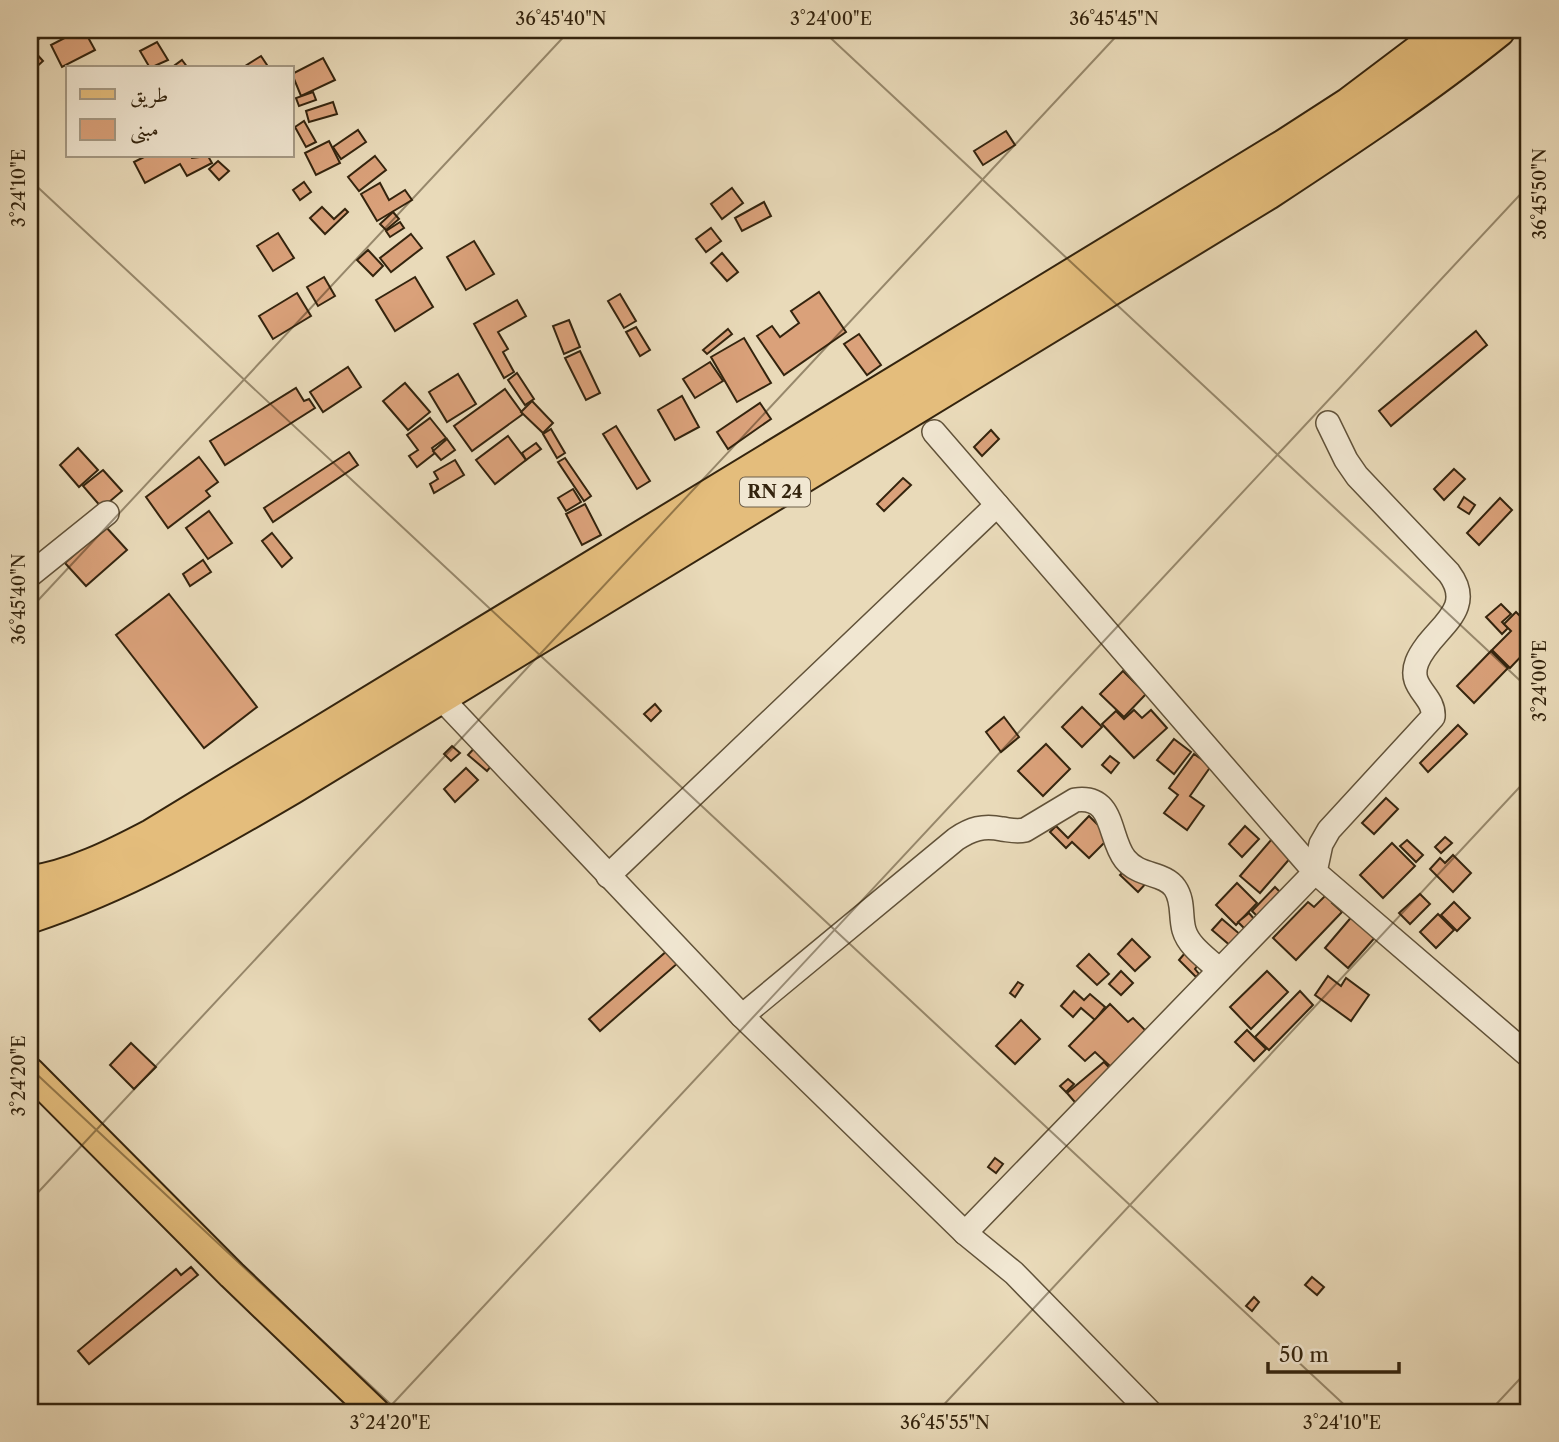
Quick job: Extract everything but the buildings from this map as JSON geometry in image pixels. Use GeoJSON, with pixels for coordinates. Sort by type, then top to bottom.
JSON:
{"type":"FeatureCollection","features":[{"type":"Feature","properties":{"kind":"highway","name":"RN 24"},"geometry":{"type":"LineString","coordinates":[[30,883],[117,855],[152,836],[1285,146],[1350,104],[1448,30]]}},
{"type":"Feature","properties":{"kind":"highway","name":"RN 24"},"geometry":{"type":"LineString","coordinates":[[30,916],[129,878],[194,845],[440,697],[1267,193],[1392,110],[1499,30]]}},
{"type":"Feature","properties":{"kind":"main road"},"geometry":{"type":"LineString","coordinates":[[30,1072],[232,1275],[375,1412]]}},
{"type":"Feature","properties":{"kind":"street"},"geometry":{"type":"LineString","coordinates":[[965,1233],[1315,872],[1321,844],[1329,830],[1433,717],[1432,706],[1418,687],[1415,669],[1423,651],[1457,609],[1460,594],[1449,573],[1357,476],[1328,423]]}},
{"type":"Feature","properties":{"kind":"street"},"geometry":{"type":"LineString","coordinates":[[934,432],[1315,872],[1529,1056]]}},
{"type":"Feature","properties":{"kind":"street"},"geometry":{"type":"LineString","coordinates":[[608,876],[997,505]]}},
{"type":"Feature","properties":{"kind":"street"},"geometry":{"type":"LineString","coordinates":[[30,575],[107,513]]}},
{"type":"Feature","properties":{"kind":"street"},"geometry":{"type":"LineString","coordinates":[[440,697],[742,1016],[965,1233],[1014,1273],[1150,1412]]}},
{"type":"Feature","properties":{"kind":"street"},"geometry":{"type":"LineString","coordinates":[[742,1016],[956,839],[975,828],[1019,832],[1034,827],[1075,800],[1084,799],[1097,804],[1109,817],[1116,845],[1126,861],[1135,869],[1170,882],[1176,889],[1180,897],[1186,936],[1219,970]]}}]}
